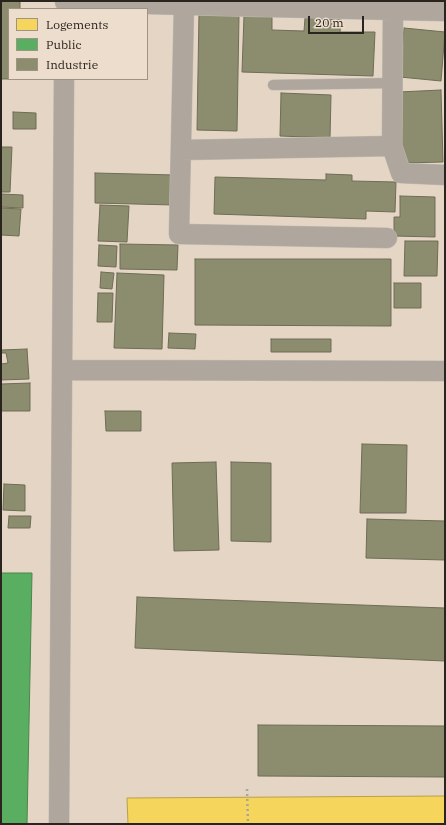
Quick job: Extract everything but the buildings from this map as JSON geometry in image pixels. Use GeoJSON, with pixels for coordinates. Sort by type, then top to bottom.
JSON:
{"type":"FeatureCollection","features":[{"type":"Feature","properties":{"kind":"street"},"geometry":{"type":"LineString","coordinates":[[65,4],[445,11]]}},
{"type":"Feature","properties":{"kind":"street"},"geometry":{"type":"LineString","coordinates":[[184,5],[179,234],[386,238]]}},
{"type":"Feature","properties":{"kind":"street"},"geometry":{"type":"LineString","coordinates":[[393,10],[392,146],[401,173],[445,175]]}},
{"type":"Feature","properties":{"kind":"street"},"geometry":{"type":"LineString","coordinates":[[59,824],[64,80]]}},
{"type":"Feature","properties":{"kind":"street"},"geometry":{"type":"LineString","coordinates":[[181,150],[392,146]]}},
{"type":"Feature","properties":{"kind":"street"},"geometry":{"type":"LineString","coordinates":[[62,370],[445,371]]}},
{"type":"Feature","properties":{"kind":"lane"},"geometry":{"type":"LineString","coordinates":[[273,85],[393,83]]}},
{"type":"Feature","properties":{"kind":"path"},"geometry":{"type":"LineString","coordinates":[[247,789],[248,824]]}},
{"type":"Feature","properties":{"kind":"shaded area"},"geometry":{"type":"Polygon","coordinates":[[[1,1],[445,1],[445,824],[1,824],[1,1]]]}}]}
